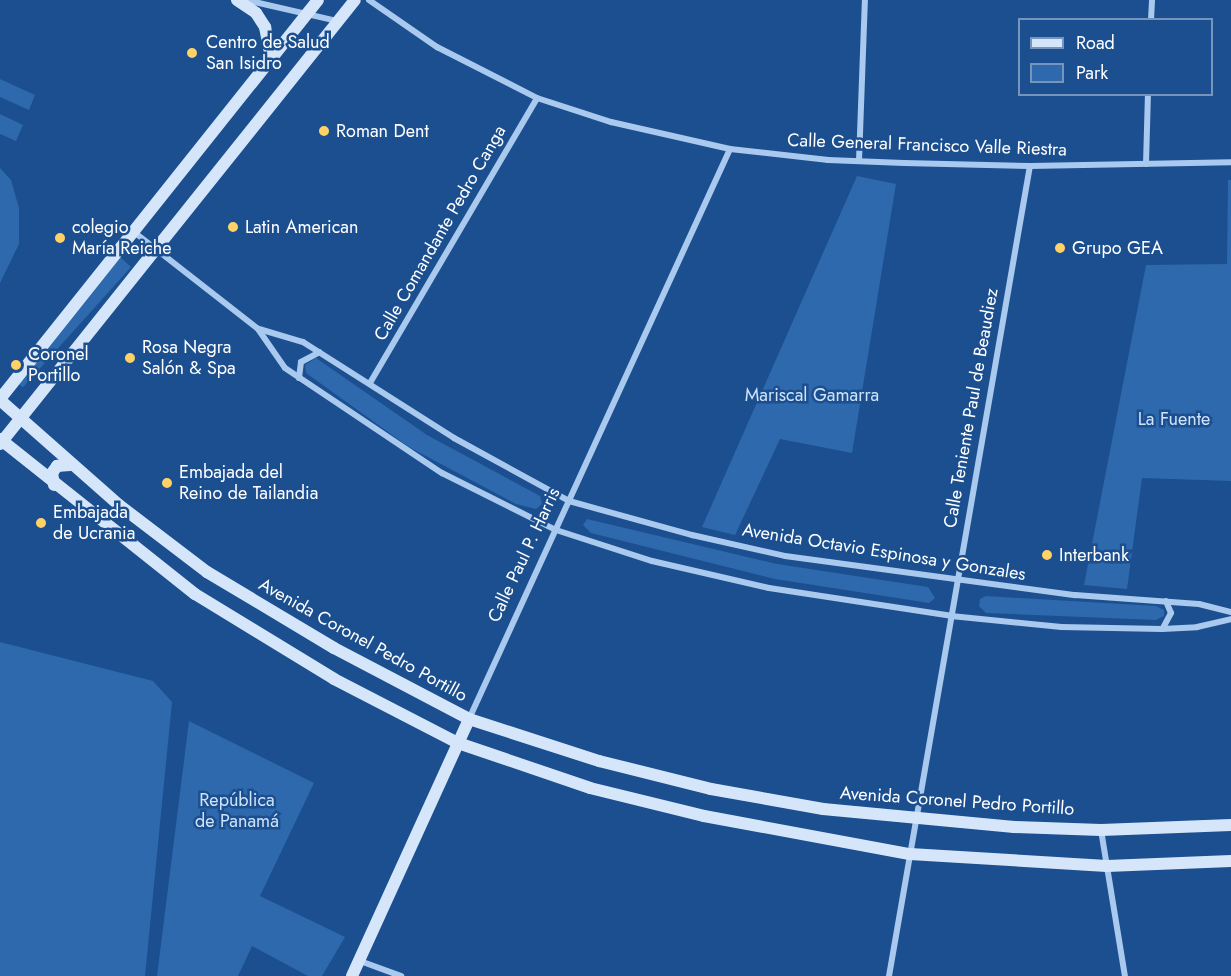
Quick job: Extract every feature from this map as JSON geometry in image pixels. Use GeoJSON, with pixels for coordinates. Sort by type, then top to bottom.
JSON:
{"type":"FeatureCollection","features":[{"type":"Feature","properties":{"kind":"main road"},"geometry":{"type":"LineString","coordinates":[[237,0],[262,21],[269,38],[271,59]]}},
{"type":"Feature","properties":{"kind":"main road"},"geometry":{"type":"LineString","coordinates":[[0,399],[318,0]]}},
{"type":"Feature","properties":{"kind":"main road"},"geometry":{"type":"LineString","coordinates":[[355,0],[1,442],[195,594],[334,679],[458,743],[590,788],[704,816],[910,854],[1107,866],[1231,861]]}},
{"type":"Feature","properties":{"kind":"main road","name":"Avenida Coronel Pedro Portillo"},"geometry":{"type":"LineString","coordinates":[[0,399],[73,465],[207,572],[334,648],[469,719],[599,761],[711,789],[915,820],[1101,830],[1231,825]]}},
{"type":"Feature","properties":{"kind":"main road"},"geometry":{"type":"LineString","coordinates":[[54,485],[52,473],[57,466],[73,465]]}},
{"type":"Feature","properties":{"kind":"main road","name":"Calle Paul P. Harris"},"geometry":{"type":"LineString","coordinates":[[352,976],[469,719]]}},
{"type":"Feature","properties":{"kind":"street"},"geometry":{"type":"LineString","coordinates":[[246,0],[338,21]]}},
{"type":"Feature","properties":{"kind":"street","name":"Calle General Francisco Valle Riestra"},"geometry":{"type":"LineString","coordinates":[[369,0],[437,47],[537,98],[611,122],[730,149],[859,161],[1030,166],[1231,162]]}},
{"type":"Feature","properties":{"kind":"street"},"geometry":{"type":"LineString","coordinates":[[859,161],[865,0]]}},
{"type":"Feature","properties":{"kind":"street"},"geometry":{"type":"LineString","coordinates":[[1151,18],[1152,0]]}},
{"type":"Feature","properties":{"kind":"street"},"geometry":{"type":"LineString","coordinates":[[1146,164],[1148,96]]}},
{"type":"Feature","properties":{"kind":"street","name":"Calle Comandante Pedro Canga"},"geometry":{"type":"LineString","coordinates":[[369,383],[537,98]]}},
{"type":"Feature","properties":{"kind":"street","name":"Calle Paul P. Harris"},"geometry":{"type":"LineString","coordinates":[[469,719],[730,149]]}},
{"type":"Feature","properties":{"kind":"street","name":"Calle Teniente Paul de Beaudiez"},"geometry":{"type":"LineString","coordinates":[[889,976],[1030,166]]}},
{"type":"Feature","properties":{"kind":"street","name":"Avenida Octavio Espinosa y Gonzales"},"geometry":{"type":"LineString","coordinates":[[133,232],[258,329],[285,368],[299,378],[442,473],[556,530],[652,561],[768,588],[951,616],[1062,627],[1162,629],[1197,627],[1231,619]]}},
{"type":"Feature","properties":{"kind":"street","name":"Avenida Octavio Espinosa y Gonzales"},"geometry":{"type":"LineString","coordinates":[[258,329],[296,340],[320,352],[454,438],[569,501],[692,536],[785,556],[957,581],[1166,601],[1231,612]]}},
{"type":"Feature","properties":{"kind":"street"},"geometry":{"type":"LineString","coordinates":[[299,378],[301,362],[313,353],[320,352]]}},
{"type":"Feature","properties":{"kind":"street"},"geometry":{"type":"LineString","coordinates":[[1162,629],[1171,613],[1166,601]]}},
{"type":"Feature","properties":{"kind":"street"},"geometry":{"type":"LineString","coordinates":[[1101,830],[1125,976]]}},
{"type":"Feature","properties":{"kind":"street"},"geometry":{"type":"LineString","coordinates":[[359,960],[401,976]]}},
{"type":"Feature","properties":{"kind":"green space"},"geometry":{"type":"Polygon","coordinates":[[[0,79],[35,95],[29,110],[0,97],[0,79]]]}},
{"type":"Feature","properties":{"kind":"green space"},"geometry":{"type":"Polygon","coordinates":[[[0,114],[23,125],[16,141],[0,134],[0,114]]]}},
{"type":"Feature","properties":{"kind":"green space"},"geometry":{"type":"Polygon","coordinates":[[[0,168],[11,180],[19,208],[19,244],[0,283],[0,168]]]}},
{"type":"Feature","properties":{"kind":"green space","name":"Mariscal Gamarra"},"geometry":{"type":"Polygon","coordinates":[[[857,176],[896,184],[852,453],[780,439],[735,535],[702,527],[857,176]]]}},
{"type":"Feature","properties":{"kind":"green space","name":"La Fuente"},"geometry":{"type":"Polygon","coordinates":[[[1228,180],[1231,180],[1231,481],[1142,478],[1127,589],[1084,585],[1146,265],[1227,264],[1228,180]]]}},
{"type":"Feature","properties":{"kind":"green space"},"geometry":{"type":"Polygon","coordinates":[[[120,257],[131,267],[23,387],[12,377],[120,257]]]}},
{"type":"Feature","properties":{"kind":"green space"},"geometry":{"type":"Polygon","coordinates":[[[316,358],[427,435],[540,496],[542,504],[536,509],[516,504],[409,447],[306,373],[305,365],[316,358]]]}},
{"type":"Feature","properties":{"kind":"green space"},"geometry":{"type":"Polygon","coordinates":[[[587,519],[777,564],[928,587],[935,598],[929,603],[775,579],[591,533],[583,525],[587,519]]]}},
{"type":"Feature","properties":{"kind":"green space"},"geometry":{"type":"Polygon","coordinates":[[[986,596],[1156,606],[1164,610],[1164,616],[1156,620],[986,613],[979,606],[980,599],[986,596]]]}},
{"type":"Feature","properties":{"kind":"green space"},"geometry":{"type":"Polygon","coordinates":[[[0,642],[153,681],[172,702],[145,976],[0,976],[0,642]]]}},
{"type":"Feature","properties":{"kind":"green space","name":"República de Panamá"},"geometry":{"type":"Polygon","coordinates":[[[189,721],[314,783],[260,896],[345,937],[322,976],[308,976],[252,946],[238,976],[157,976],[189,721]]]}},
{"type":"Feature","properties":{"kind":"place","name":"Centro de Salud San Isidro"},"geometry":{"type":"Point","coordinates":[192,53]}},
{"type":"Feature","properties":{"kind":"place","name":"Roman Dent"},"geometry":{"type":"Point","coordinates":[324,131]}},
{"type":"Feature","properties":{"kind":"place","name":"Latin American"},"geometry":{"type":"Point","coordinates":[233,227]}},
{"type":"Feature","properties":{"kind":"place","name":"colegio María Reiche"},"geometry":{"type":"Point","coordinates":[60,238]}},
{"type":"Feature","properties":{"kind":"place","name":"Grupo GEA"},"geometry":{"type":"Point","coordinates":[1060,248]}},
{"type":"Feature","properties":{"kind":"place","name":"Rosa Negra Salón & Spa"},"geometry":{"type":"Point","coordinates":[130,358]}},
{"type":"Feature","properties":{"kind":"place","name":"Coronel Portillo"},"geometry":{"type":"Point","coordinates":[16,365]}},
{"type":"Feature","properties":{"kind":"place","name":"Embajada del Reino de Tailandia"},"geometry":{"type":"Point","coordinates":[167,483]}},
{"type":"Feature","properties":{"kind":"place","name":"Embajada de Ucrania"},"geometry":{"type":"Point","coordinates":[41,523]}},
{"type":"Feature","properties":{"kind":"place","name":"Interbank"},"geometry":{"type":"Point","coordinates":[1047,555]}}]}
